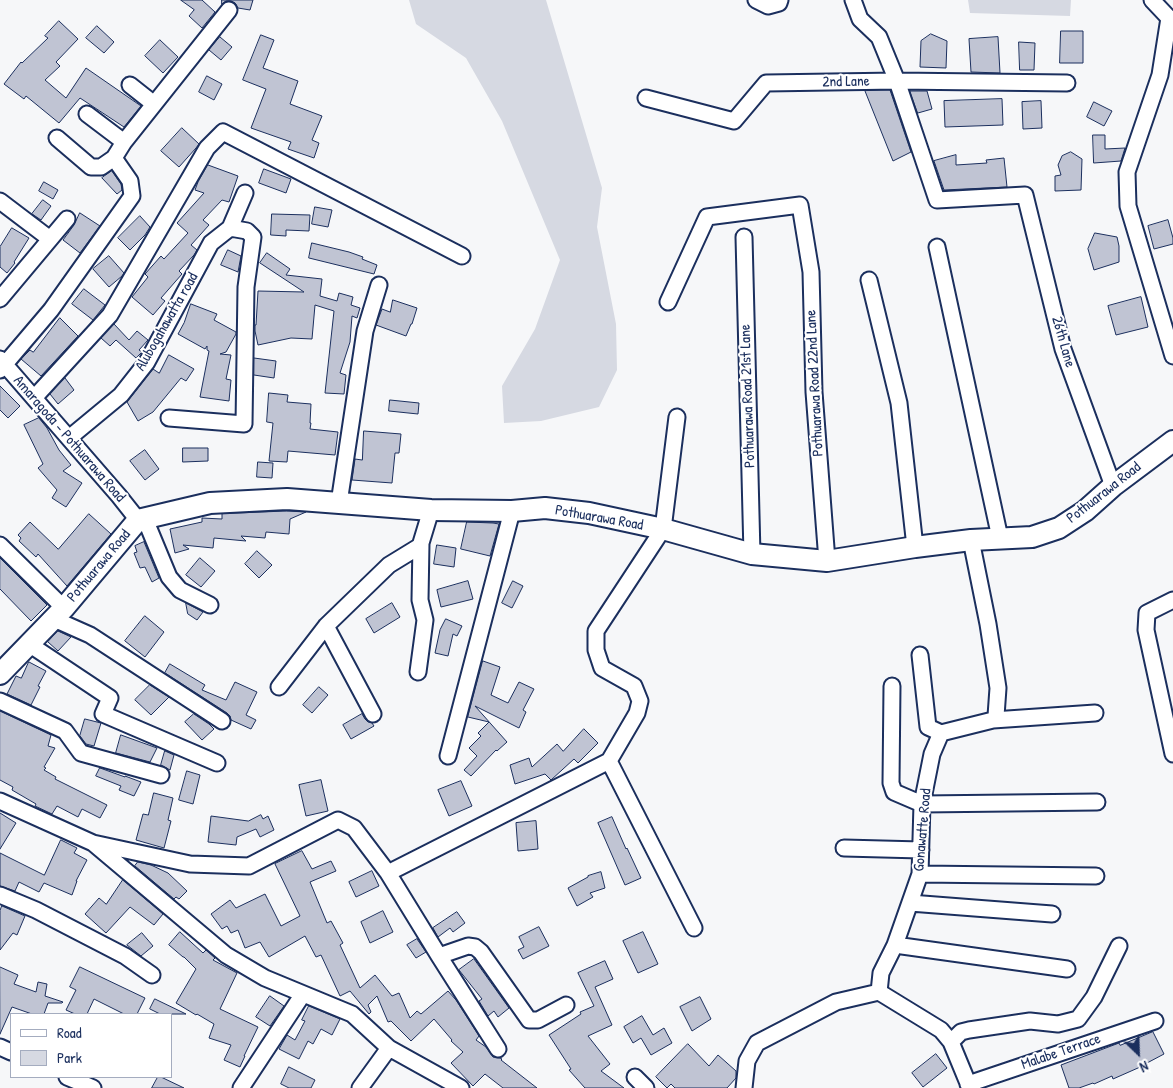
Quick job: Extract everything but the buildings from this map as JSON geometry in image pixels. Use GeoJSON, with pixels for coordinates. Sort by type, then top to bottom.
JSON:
{"type":"FeatureCollection","features":[{"type":"Feature","properties":{"kind":"main road","name":"Pothuarawa Road"},"geometry":{"type":"LineString","coordinates":[[0,674],[59,614],[141,520],[210,503],[287,499],[430,510],[512,511],[545,508],[589,513],[663,530],[752,554],[827,561],[971,540],[1032,537],[1059,528],[1085,511],[1113,486],[1173,441]]}},
{"type":"Feature","properties":{"kind":"street"},"geometry":{"type":"LineString","coordinates":[[756,0],[768,6],[780,3],[780,0]]}},
{"type":"Feature","properties":{"kind":"street"},"geometry":{"type":"LineString","coordinates":[[853,0],[860,19],[879,37],[897,82]]}},
{"type":"Feature","properties":{"kind":"street"},"geometry":{"type":"LineString","coordinates":[[1152,0],[1171,17],[1166,78],[1127,172],[1128,206],[1173,356]]}},
{"type":"Feature","properties":{"kind":"street"},"geometry":{"type":"LineString","coordinates":[[57,138],[91,166],[101,167],[114,158],[124,142],[229,10]]}},
{"type":"Feature","properties":{"kind":"street","name":"26th Lane"},"geometry":{"type":"LineString","coordinates":[[897,82],[937,200],[1024,195],[1063,350],[1113,486]]}},
{"type":"Feature","properties":{"kind":"street","name":"2nd Lane"},"geometry":{"type":"LineString","coordinates":[[646,98],[734,121],[766,83],[1067,83]]}},
{"type":"Feature","properties":{"kind":"street"},"geometry":{"type":"LineString","coordinates":[[130,85],[154,104]]}},
{"type":"Feature","properties":{"kind":"street"},"geometry":{"type":"LineString","coordinates":[[86,114],[124,142]]}},
{"type":"Feature","properties":{"kind":"street"},"geometry":{"type":"LineString","coordinates":[[34,398],[110,315],[207,148],[223,132],[462,256]]}},
{"type":"Feature","properties":{"kind":"street"},"geometry":{"type":"LineString","coordinates":[[2,365],[51,310],[132,196],[130,181],[114,158]]}},
{"type":"Feature","properties":{"kind":"street","name":"Alubogahawatta road"},"geometry":{"type":"LineString","coordinates":[[69,438],[120,395],[148,362],[211,243],[230,228],[245,193]]}},
{"type":"Feature","properties":{"kind":"street"},"geometry":{"type":"LineString","coordinates":[[0,201],[50,240]]}},
{"type":"Feature","properties":{"kind":"street","name":"Pothuarawa Road 22nd Lane"},"geometry":{"type":"LineString","coordinates":[[668,302],[707,217],[800,205],[811,272],[814,392],[827,561]]}},
{"type":"Feature","properties":{"kind":"street"},"geometry":{"type":"LineString","coordinates":[[0,299],[68,219]]}},
{"type":"Feature","properties":{"kind":"street"},"geometry":{"type":"LineString","coordinates":[[169,418],[244,424],[246,287],[253,237],[247,232],[230,228]]}},
{"type":"Feature","properties":{"kind":"street","name":"Pothuarawa Road 21st Lane"},"geometry":{"type":"LineString","coordinates":[[744,237],[752,554]]}},
{"type":"Feature","properties":{"kind":"street"},"geometry":{"type":"LineString","coordinates":[[937,247],[1000,538]]}},
{"type":"Feature","properties":{"kind":"street"},"geometry":{"type":"LineString","coordinates":[[869,280],[898,403],[915,547]]}},
{"type":"Feature","properties":{"kind":"street"},"geometry":{"type":"LineString","coordinates":[[339,502],[365,331],[379,286]]}},
{"type":"Feature","properties":{"kind":"street","name":"Amaragoda - Pothuarawa Road"},"geometry":{"type":"LineString","coordinates":[[2,365],[34,398],[141,520],[169,577],[180,590],[210,605]]}},
{"type":"Feature","properties":{"kind":"street"},"geometry":{"type":"LineString","coordinates":[[388,873],[609,761],[637,713],[640,700],[634,686],[602,668],[596,650],[596,630],[663,530],[677,417]]}},
{"type":"Feature","properties":{"kind":"street"},"geometry":{"type":"LineString","coordinates":[[418,672],[425,620],[420,600],[420,546],[430,510]]}},
{"type":"Feature","properties":{"kind":"street"},"geometry":{"type":"LineString","coordinates":[[448,756],[512,511]]}},
{"type":"Feature","properties":{"kind":"street"},"geometry":{"type":"LineString","coordinates":[[971,540],[988,624],[998,688],[996,716],[993,720]]}},
{"type":"Feature","properties":{"kind":"street"},"geometry":{"type":"LineString","coordinates":[[0,545],[59,614],[222,721]]}},
{"type":"Feature","properties":{"kind":"street"},"geometry":{"type":"LineString","coordinates":[[279,687],[326,626],[389,565],[420,546]]}},
{"type":"Feature","properties":{"kind":"street"},"geometry":{"type":"LineString","coordinates":[[1173,600],[1147,613],[1146,630],[1173,754]]}},
{"type":"Feature","properties":{"kind":"street"},"geometry":{"type":"LineString","coordinates":[[326,626],[373,714]]}},
{"type":"Feature","properties":{"kind":"street"},"geometry":{"type":"LineString","coordinates":[[29,644],[110,698],[103,714],[217,763]]}},
{"type":"Feature","properties":{"kind":"street"},"geometry":{"type":"LineString","coordinates":[[920,656],[928,727],[940,733],[993,720],[1095,713]]}},
{"type":"Feature","properties":{"kind":"street"},"geometry":{"type":"LineString","coordinates":[[892,686],[891,783],[894,792],[922,804],[1097,802]]}},
{"type":"Feature","properties":{"kind":"street"},"geometry":{"type":"LineString","coordinates":[[0,701],[64,730],[81,753],[161,775]]}},
{"type":"Feature","properties":{"kind":"street","name":"Gonawatte Road"},"geometry":{"type":"LineString","coordinates":[[879,992],[881,973],[895,945],[920,874],[922,804],[932,754],[940,733]]}},
{"type":"Feature","properties":{"kind":"street"},"geometry":{"type":"LineString","coordinates":[[609,761],[694,928]]}},
{"type":"Feature","properties":{"kind":"street"},"geometry":{"type":"LineString","coordinates":[[0,801],[93,843],[190,864],[249,866],[338,820],[354,828],[388,873],[498,1049]]}},
{"type":"Feature","properties":{"kind":"street"},"geometry":{"type":"LineString","coordinates":[[93,843],[226,955],[265,978],[352,1014],[389,1048],[461,1088]]}},
{"type":"Feature","properties":{"kind":"street"},"geometry":{"type":"LineString","coordinates":[[844,848],[921,850]]}},
{"type":"Feature","properties":{"kind":"street"},"geometry":{"type":"LineString","coordinates":[[920,874],[1096,876]]}},
{"type":"Feature","properties":{"kind":"street"},"geometry":{"type":"LineString","coordinates":[[0,895],[36,910],[116,951],[152,975]]}},
{"type":"Feature","properties":{"kind":"street"},"geometry":{"type":"LineString","coordinates":[[910,903],[1052,914]]}},
{"type":"Feature","properties":{"kind":"street"},"geometry":{"type":"LineString","coordinates":[[895,945],[1067,969]]}},
{"type":"Feature","properties":{"kind":"street"},"geometry":{"type":"LineString","coordinates":[[439,956],[468,946],[475,947],[481,952],[530,1020],[538,1020],[566,1005]]}},
{"type":"Feature","properties":{"kind":"street"},"geometry":{"type":"LineString","coordinates":[[951,1042],[961,1032],[969,1030],[1030,1021],[1058,1024],[1078,1019],[1094,998],[1119,946]]}},
{"type":"Feature","properties":{"kind":"street"},"geometry":{"type":"LineString","coordinates":[[744,1088],[747,1061],[757,1043],[836,1002],[879,992],[941,1030],[951,1042],[969,1086]]}},
{"type":"Feature","properties":{"kind":"street"},"geometry":{"type":"LineString","coordinates":[[241,1088],[304,994]]}},
{"type":"Feature","properties":{"kind":"street","name":"Malabe Terrace"},"geometry":{"type":"LineString","coordinates":[[969,1086],[1155,1021]]}},
{"type":"Feature","properties":{"kind":"street"},"geometry":{"type":"LineString","coordinates":[[360,1088],[389,1048]]}},
{"type":"Feature","properties":{"kind":"street"},"geometry":{"type":"LineString","coordinates":[[635,1077],[646,1088]]}},
{"type":"Feature","properties":{"kind":"street"},"geometry":{"type":"LineString","coordinates":[[69,1078],[93,1088]]}},
{"type":"Feature","properties":{"kind":"green space"},"geometry":{"type":"Polygon","coordinates":[[[409,0],[546,0],[602,188],[597,227],[616,324],[617,370],[599,407],[541,421],[504,423],[502,386],[535,329],[560,260],[502,121],[466,58],[416,24],[409,0]]]}},
{"type":"Feature","properties":{"kind":"green space"},"geometry":{"type":"Polygon","coordinates":[[[968,0],[1071,0],[1070,16],[970,13],[968,0]]]}}]}
